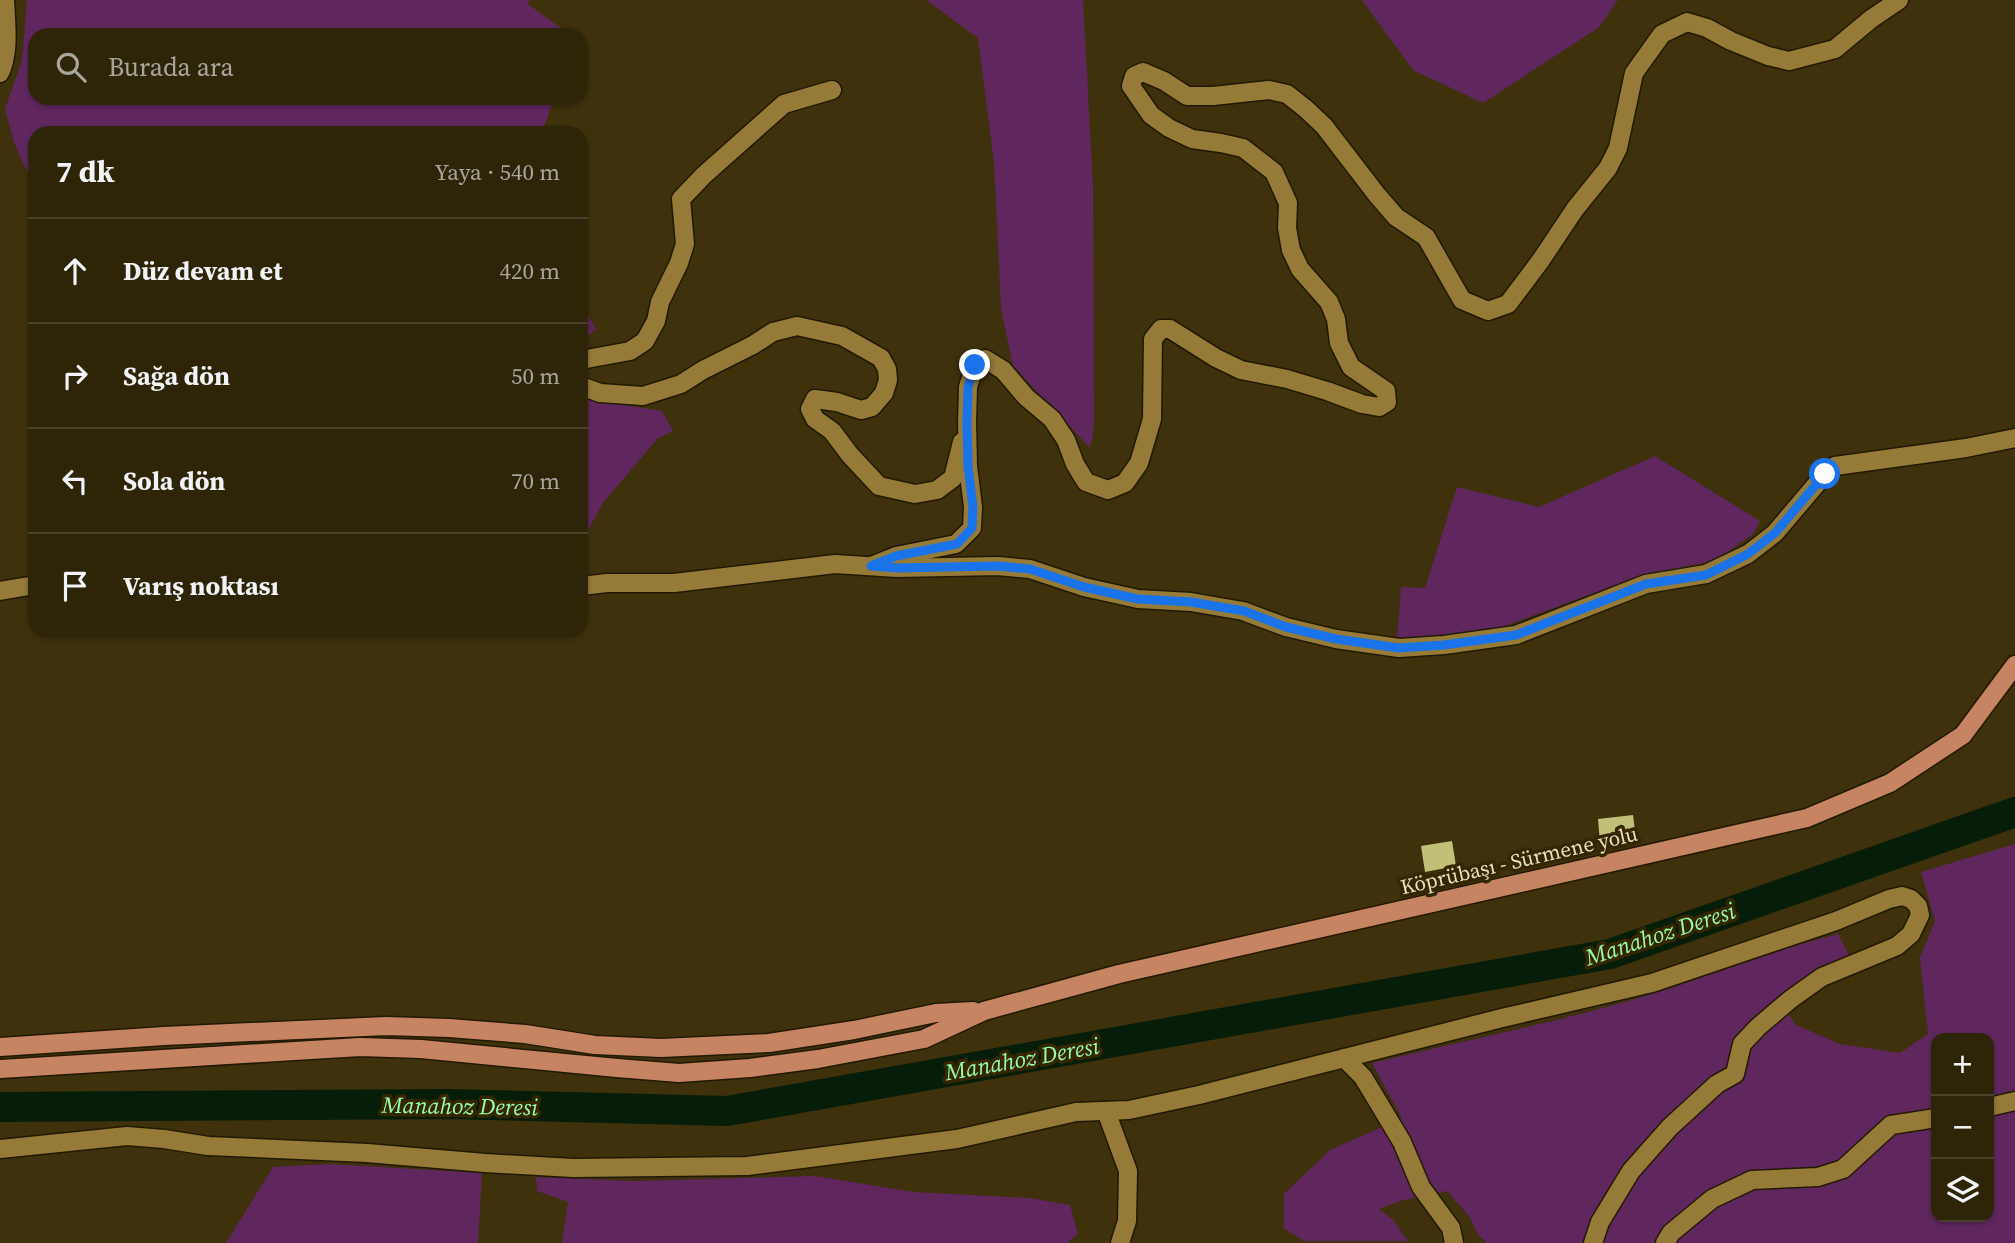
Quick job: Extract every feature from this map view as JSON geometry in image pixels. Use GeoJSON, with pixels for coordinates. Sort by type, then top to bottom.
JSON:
{"type":"FeatureCollection","features":[{"type":"Feature","properties":{"kind":"main road","name":"Köprübaşı - Sürmene yolu"},"geometry":{"type":"LineString","coordinates":[[984,1011],[1119,974],[1807,818],[1890,783],[1963,735],[2015,664]]}},
{"type":"Feature","properties":{"kind":"main road"},"geometry":{"type":"LineString","coordinates":[[0,1047],[386,1026],[525,1034],[595,1045],[661,1048],[769,1043],[854,1030],[936,1013],[984,1011]]}},
{"type":"Feature","properties":{"kind":"main road"},"geometry":{"type":"LineString","coordinates":[[0,1069],[360,1047],[421,1049],[679,1073],[750,1068],[818,1059],[924,1039],[984,1011]]}},
{"type":"Feature","properties":{"kind":"street"},"geometry":{"type":"LineString","coordinates":[[0,73],[4,65],[5,0]]}},
{"type":"Feature","properties":{"kind":"street"},"geometry":{"type":"LineString","coordinates":[[871,566],[896,556],[957,544],[972,528],[973,507],[968,466],[968,387],[975,365],[985,359],[1003,370],[1026,397],[1052,419],[1066,440],[1075,464],[1086,482],[1108,490],[1125,483],[1139,463],[1152,419],[1153,339],[1161,329],[1170,329],[1216,358],[1241,370],[1287,379],[1362,404],[1379,407],[1387,402],[1386,391],[1351,367],[1339,343],[1336,319],[1329,302],[1300,270],[1290,250],[1288,202],[1274,172],[1243,148],[1192,139],[1169,128],[1151,115],[1131,86],[1134,76],[1143,72],[1164,81],[1187,96],[1269,90],[1287,94],[1324,126],[1396,218],[1426,237],[1462,300],[1488,312],[1508,304],[1575,209],[1608,168],[1618,148],[1633,73],[1662,34],[1687,22],[1707,28],[1768,56],[1789,61],[1835,48],[1899,0]]}},
{"type":"Feature","properties":{"kind":"street"},"geometry":{"type":"LineString","coordinates":[[588,359],[630,351],[645,341],[656,321],[660,302],[685,244],[681,199],[704,174],[784,104],[832,90]]}},
{"type":"Feature","properties":{"kind":"street"},"geometry":{"type":"LineString","coordinates":[[588,389],[600,393],[643,396],[681,384],[773,332],[797,326],[842,336],[881,358],[887,369],[888,380],[884,393],[872,407],[861,411],[837,402],[815,399],[810,409],[815,419],[832,431],[879,486],[915,494],[937,490],[953,478],[967,422]]}},
{"type":"Feature","properties":{"kind":"street"},"geometry":{"type":"LineString","coordinates":[[588,585],[674,583],[835,564],[897,568],[998,566],[1030,569],[1084,587],[1138,599],[1191,602],[1244,611],[1286,627],[1336,639],[1399,648],[1444,645],[1516,635],[1646,584],[1706,575],[1748,554],[1775,533],[1825,474],[1835,466],[1966,448],[2015,438]]}},
{"type":"Feature","properties":{"kind":"street"},"geometry":{"type":"LineString","coordinates":[[0,591],[28,586]]}},
{"type":"Feature","properties":{"kind":"street"},"geometry":{"type":"LineString","coordinates":[[0,1149],[127,1136],[208,1146],[367,1153],[573,1168],[712,1167],[747,1166],[957,1139],[1076,1112],[1129,1110],[1199,1095],[1652,983],[1836,921],[1889,899],[1902,896],[1911,899],[1918,906],[1920,915],[1911,934],[1897,946],[1822,977],[1791,999],[1742,1044],[1735,1074],[1717,1084],[1670,1127],[1631,1171],[1600,1222],[1593,1243]]}},
{"type":"Feature","properties":{"kind":"street"},"geometry":{"type":"LineString","coordinates":[[1344,1058],[1363,1077],[1402,1142],[1421,1187],[1451,1228],[1454,1243]]}},
{"type":"Feature","properties":{"kind":"street"},"geometry":{"type":"LineString","coordinates":[[1994,1106],[2015,1101]]}},
{"type":"Feature","properties":{"kind":"street"},"geometry":{"type":"LineString","coordinates":[[1107,1111],[1128,1171],[1128,1221],[1121,1243]]}},
{"type":"Feature","properties":{"kind":"street"},"geometry":{"type":"LineString","coordinates":[[1665,1243],[1671,1233],[1712,1199],[1752,1180],[1818,1177],[1843,1169],[1891,1125],[1931,1119]]}},
{"type":"Feature","properties":{"kind":"shaded area"},"geometry":{"type":"Polygon","coordinates":[[[27,0],[529,0],[528,4],[561,28],[28,28],[28,105],[552,105],[544,126],[28,126],[28,174],[14,143],[5,109],[22,60],[27,0]]]}},
{"type":"Feature","properties":{"kind":"shaded area"},"geometry":{"type":"Polygon","coordinates":[[[926,0],[1083,0],[1093,186],[1094,421],[1089,447],[1013,366],[1001,308],[994,162],[978,38],[926,0]]]}},
{"type":"Feature","properties":{"kind":"shaded area"},"geometry":{"type":"Polygon","coordinates":[[[1362,0],[1618,0],[1598,28],[1483,103],[1413,70],[1362,0]]]}},
{"type":"Feature","properties":{"kind":"shaded area"},"geometry":{"type":"Polygon","coordinates":[[[588,315],[596,329],[588,335],[588,315]]]}},
{"type":"Feature","properties":{"kind":"shaded area"},"geometry":{"type":"Polygon","coordinates":[[[588,398],[662,411],[673,431],[658,438],[603,503],[588,530],[588,398]]]}},
{"type":"Feature","properties":{"kind":"shaded area"},"geometry":{"type":"Polygon","coordinates":[[[1655,456],[1760,521],[1753,534],[1714,561],[1649,573],[1488,632],[1397,638],[1401,587],[1425,588],[1457,487],[1539,507],[1655,456]]]}},
{"type":"Feature","properties":{"kind":"shaded area"},"geometry":{"type":"Polygon","coordinates":[[[2015,844],[2015,1243],[1487,1243],[1479,1236],[1469,1216],[1447,1191],[1403,1200],[1379,1209],[1393,1220],[1408,1241],[1304,1241],[1284,1228],[1284,1194],[1330,1150],[1402,1118],[1372,1063],[1625,1002],[1784,949],[1838,934],[1849,955],[1777,997],[1796,1025],[1840,1044],[1900,1053],[1928,1034],[1920,958],[1935,921],[1921,872],[2015,844]]]}},
{"type":"Feature","properties":{"kind":"shaded area"},"geometry":{"type":"Polygon","coordinates":[[[331,1164],[482,1173],[478,1243],[226,1243],[273,1167],[331,1164]]]}},
{"type":"Feature","properties":{"kind":"shaded area"},"geometry":{"type":"Polygon","coordinates":[[[815,1176],[914,1192],[1030,1198],[1070,1205],[1078,1234],[1067,1243],[562,1243],[568,1202],[537,1191],[536,1177],[634,1181],[815,1176]]]}},
{"type":"Feature","properties":{"kind":"building"},"geometry":{"type":"Polygon","coordinates":[[[1633,815],[1636,839],[1600,843],[1598,819],[1633,815]]]}},
{"type":"Feature","properties":{"kind":"building"},"geometry":{"type":"Polygon","coordinates":[[[1452,841],[1456,866],[1425,872],[1421,846],[1452,841]]]}},
{"type":"Feature","properties":{"kind":"waterway","name":"Manahoz Deresi"},"geometry":{"type":"LineString","coordinates":[[0,1107],[448,1104],[727,1111],[1610,954],[2015,812]]}},
{"type":"Feature","properties":{"kind":"route"},"geometry":{"type":"LineString","coordinates":[[975,365],[968,387],[967,422],[972,528],[957,544],[896,556],[871,566],[998,566],[1030,569],[1084,587],[1138,599],[1191,602],[1244,611],[1286,627],[1336,639],[1399,648],[1516,635],[1646,584],[1706,575],[1748,554],[1775,533],[1825,474]]}}]}
